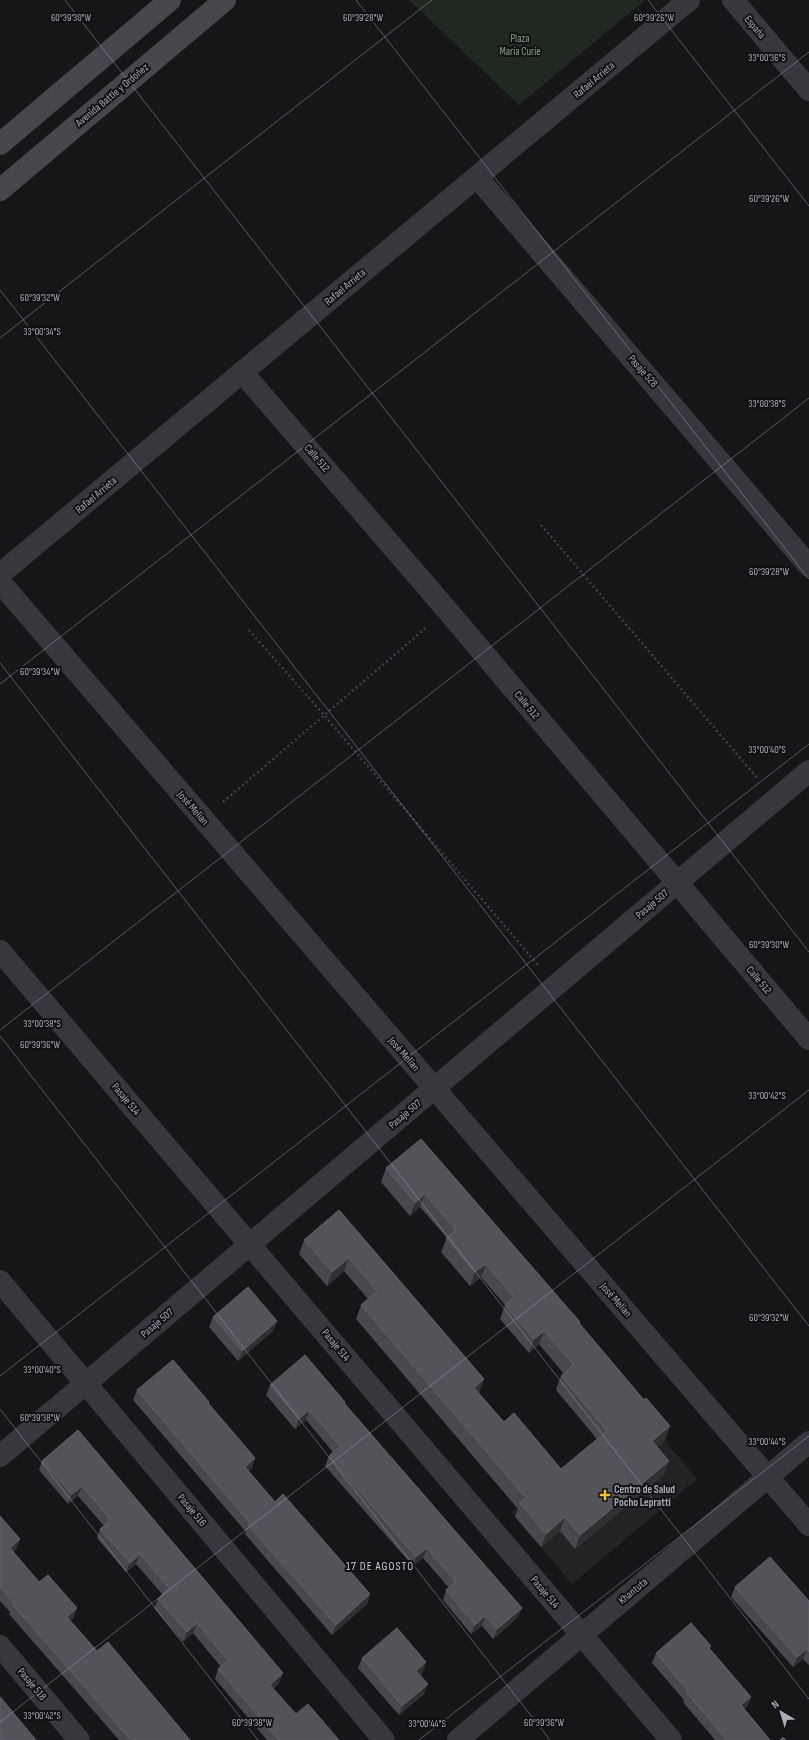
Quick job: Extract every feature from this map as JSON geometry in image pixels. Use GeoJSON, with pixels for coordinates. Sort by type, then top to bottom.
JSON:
{"type":"FeatureCollection","features":[{"type":"Feature","properties":{"kind":"main road"},"geometry":{"type":"LineString","coordinates":[[0,144],[170,0]]}},
{"type":"Feature","properties":{"kind":"main road","name":"Avenida Battle y Ordoñez"},"geometry":{"type":"LineString","coordinates":[[0,190],[225,0]]}},
{"type":"Feature","properties":{"kind":"street","name":"Rafael Arrieta"},"geometry":{"type":"LineString","coordinates":[[0,574],[689,0]]}},
{"type":"Feature","properties":{"kind":"street","name":"España"},"geometry":{"type":"LineString","coordinates":[[733,0],[809,90]]}},
{"type":"Feature","properties":{"kind":"street","name":"Pasaje 528"},"geometry":{"type":"LineString","coordinates":[[477,177],[809,566]]}},
{"type":"Feature","properties":{"kind":"street","name":"Calle 512"},"geometry":{"type":"LineString","coordinates":[[242,372],[447,610],[809,1040]]}},
{"type":"Feature","properties":{"kind":"street","name":"José Melian"},"geometry":{"type":"LineString","coordinates":[[0,582],[809,1525]]}},
{"type":"Feature","properties":{"kind":"street","name":"Pasaje 507"},"geometry":{"type":"LineString","coordinates":[[0,1456],[809,771]]}},
{"type":"Feature","properties":{"kind":"street","name":"Pasaje 514"},"geometry":{"type":"LineString","coordinates":[[0,951],[671,1740]]}},
{"type":"Feature","properties":{"kind":"street","name":"Pasaje 516"},"geometry":{"type":"LineString","coordinates":[[0,1280],[384,1740]]}},
{"type":"Feature","properties":{"kind":"street","name":"Khantuta"},"geometry":{"type":"LineString","coordinates":[[458,1740],[809,1442]]}},
{"type":"Feature","properties":{"kind":"street","name":"Pasaje 518"},"geometry":{"type":"LineString","coordinates":[[0,1646],[79,1740]]}},
{"type":"Feature","properties":{"kind":"path"},"geometry":{"type":"LineString","coordinates":[[541,526],[775,800]]}},
{"type":"Feature","properties":{"kind":"path"},"geometry":{"type":"LineString","coordinates":[[203,819],[447,610]]}},
{"type":"Feature","properties":{"kind":"path"},"geometry":{"type":"LineString","coordinates":[[249,630],[324,715],[555,986]]}},
{"type":"Feature","properties":{"kind":"shaded area","name":"Centro de Salud Pocho Lepratti"},"geometry":{"type":"Polygon","coordinates":[[[637,1407],[697,1479],[572,1584],[512,1512],[637,1407]]]}},
{"type":"Feature","properties":{"kind":"green space","name":"Plaza María Curie"},"geometry":{"type":"Polygon","coordinates":[[[409,0],[645,0],[519,105],[409,0]]]}},
{"type":"Feature","properties":{"kind":"building"},"geometry":{"type":"Polygon","coordinates":[[[421,1139],[580,1322],[579,1323],[644,1400],[646,1398],[670,1426],[652,1441],[669,1461],[580,1535],[565,1517],[546,1534],[520,1503],[526,1498],[361,1305],[377,1291],[349,1258],[332,1272],[304,1240],[339,1210],[484,1379],[474,1388],[504,1422],[514,1413],[561,1469],[607,1431],[561,1376],[574,1365],[544,1331],[534,1339],[505,1305],[514,1297],[486,1264],[475,1272],[446,1238],[456,1230],[425,1194],[415,1203],[386,1168],[421,1139]]]}},
{"type":"Feature","properties":{"kind":"building"},"geometry":{"type":"Polygon","coordinates":[[[248,1287],[277,1321],[242,1351],[213,1317],[248,1287]]]}},
{"type":"Feature","properties":{"kind":"building"},"geometry":{"type":"Polygon","coordinates":[[[305,1355],[345,1402],[344,1403],[522,1608],[497,1629],[485,1616],[475,1625],[446,1590],[456,1582],[427,1548],[416,1557],[329,1456],[340,1446],[309,1410],[299,1419],[270,1385],[305,1355]]]}},
{"type":"Feature","properties":{"kind":"building"},"geometry":{"type":"Polygon","coordinates":[[[173,1360],[255,1458],[245,1467],[275,1502],[283,1494],[370,1594],[336,1625],[248,1525],[250,1523],[137,1390],[173,1360]]]}},
{"type":"Feature","properties":{"kind":"building"},"geometry":{"type":"Polygon","coordinates":[[[78,1430],[283,1673],[270,1685],[296,1714],[308,1704],[339,1740],[279,1740],[218,1669],[228,1661],[197,1623],[187,1632],[158,1599],[169,1588],[140,1554],[130,1563],[100,1529],[111,1520],[82,1486],[72,1494],[42,1461],[78,1430]]]}},
{"type":"Feature","properties":{"kind":"building"},"geometry":{"type":"Polygon","coordinates":[[[0,1516],[20,1539],[10,1548],[39,1582],[48,1575],[77,1608],[67,1617],[97,1651],[108,1642],[190,1740],[131,1740],[13,1605],[14,1603],[0,1587],[0,1516]]]}},
{"type":"Feature","properties":{"kind":"building"},"geometry":{"type":"Polygon","coordinates":[[[770,1557],[809,1601],[809,1652],[807,1649],[797,1657],[735,1587],[770,1557]]]}},
{"type":"Feature","properties":{"kind":"building"},"geometry":{"type":"Polygon","coordinates":[[[691,1623],[711,1646],[709,1648],[751,1697],[741,1705],[770,1740],[727,1740],[687,1693],[688,1691],[656,1653],[691,1623]]]}},
{"type":"Feature","properties":{"kind":"building"},"geometry":{"type":"Polygon","coordinates":[[[397,1628],[426,1662],[416,1671],[428,1684],[402,1706],[362,1658],[397,1628]]]}},
{"type":"Feature","properties":{"kind":"building"},"geometry":{"type":"Polygon","coordinates":[[[0,1697],[1,1698],[36,1740],[0,1740],[0,1697]]]}},
{"type":"Feature","properties":{"kind":"place","name":"Centro de Salud Pocho Lepratti"},"geometry":{"type":"Point","coordinates":[605,1495]}},
{"type":"Feature","properties":{"kind":"district","name":"17 DE AGOSTO"},"geometry":{"type":"Point","coordinates":[380,1566]}}]}
